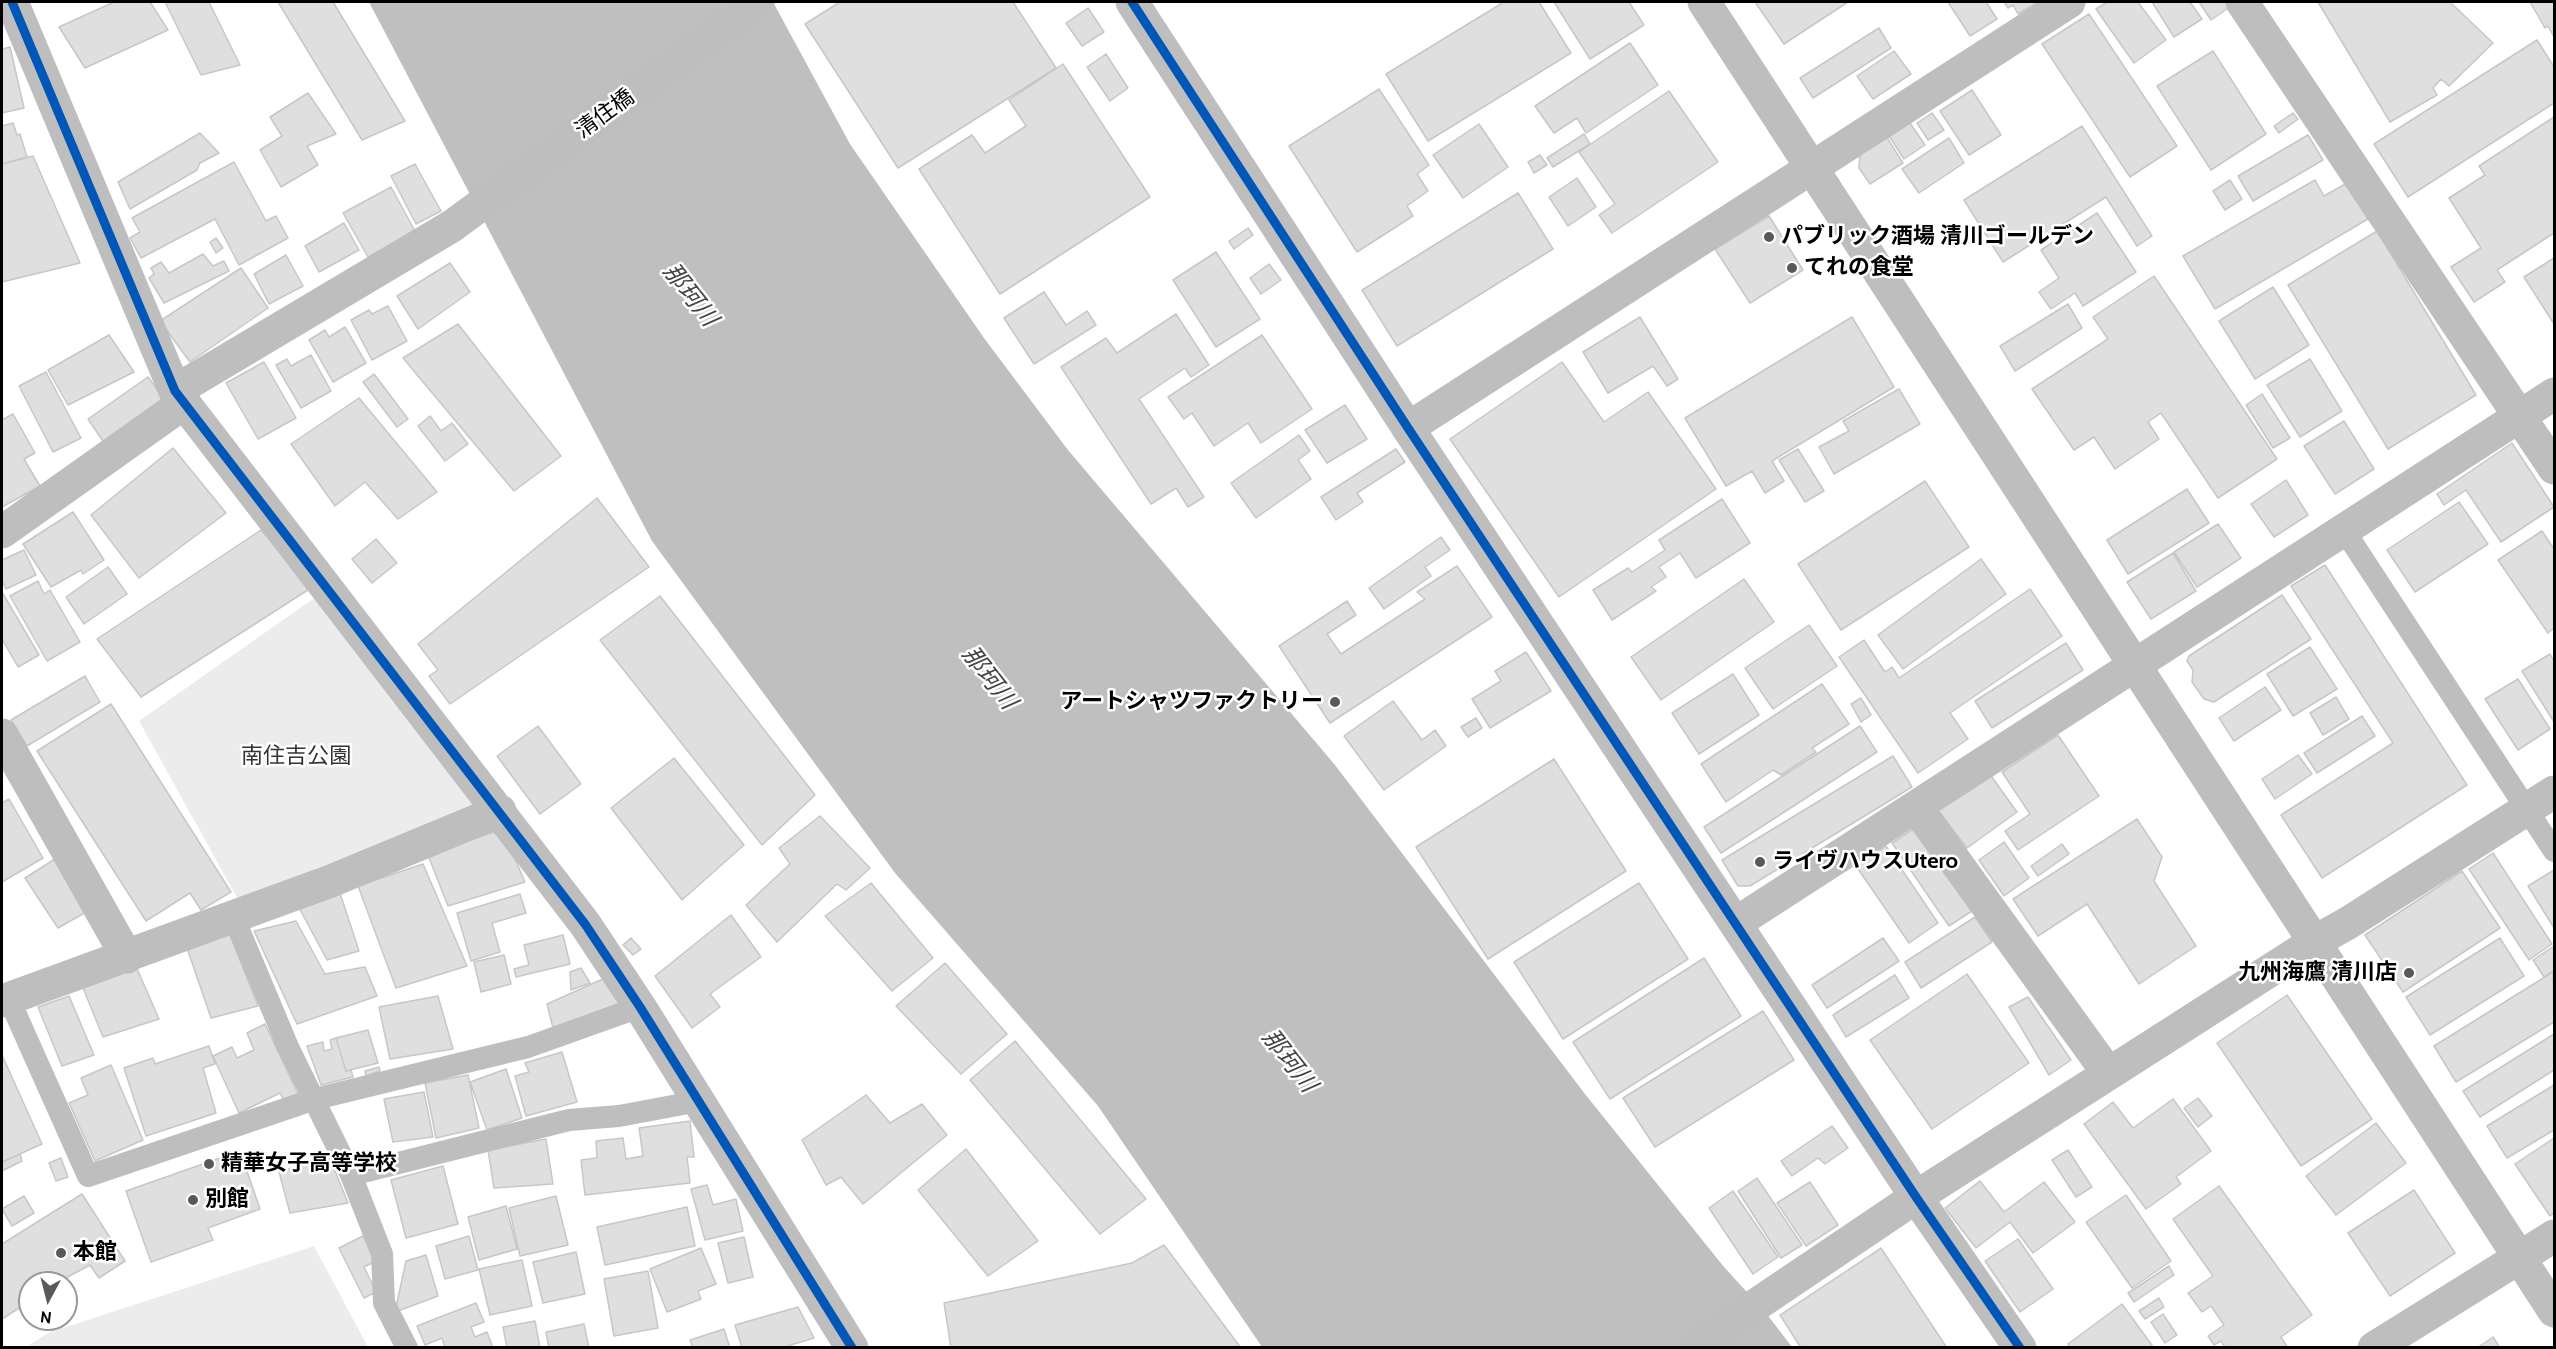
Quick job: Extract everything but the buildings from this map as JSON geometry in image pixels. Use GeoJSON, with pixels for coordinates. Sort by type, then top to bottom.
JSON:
{"type":"FeatureCollection","features":[{"type":"Feature","properties":{"kind":"street"},"geometry":{"type":"LineString","coordinates":[[12,2],[14,34],[180,397],[585,924],[640,1006],[852,1347]]}},
{"type":"Feature","properties":{"kind":"street","name":"清住橋"},"geometry":{"type":"LineString","coordinates":[[2,532],[180,397],[452,226],[758,2]]}},
{"type":"Feature","properties":{"kind":"street"},"geometry":{"type":"LineString","coordinates":[[1132,2],[1408,428],[1916,1197],[2020,1347]]}},
{"type":"Feature","properties":{"kind":"street"},"geometry":{"type":"LineString","coordinates":[[1704,2],[2316,941],[2554,1311]]}},
{"type":"Feature","properties":{"kind":"street"},"geometry":{"type":"LineString","coordinates":[[1408,428],[2068,2]]}},
{"type":"Feature","properties":{"kind":"street"},"geometry":{"type":"LineString","coordinates":[[2242,2],[2554,468]]}},
{"type":"Feature","properties":{"kind":"street"},"geometry":{"type":"LineString","coordinates":[[1736,924],[2554,394]]}},
{"type":"Feature","properties":{"kind":"street"},"geometry":{"type":"LineString","coordinates":[[2,735],[10,769],[127,957]]}},
{"type":"Feature","properties":{"kind":"street"},"geometry":{"type":"LineString","coordinates":[[1692,1347],[1770,1298],[1916,1197],[2108,1073],[2541,800]]}},
{"type":"Feature","properties":{"kind":"street"},"geometry":{"type":"LineString","coordinates":[[1916,807],[2108,1073]]}},
{"type":"Feature","properties":{"kind":"street"},"geometry":{"type":"LineString","coordinates":[[5,1000],[331,882],[500,811]]}},
{"type":"Feature","properties":{"kind":"street"},"geometry":{"type":"LineString","coordinates":[[2374,1347],[2554,1236]]}},
{"type":"Feature","properties":{"kind":"lane"},"geometry":{"type":"LineString","coordinates":[[2344,530],[2541,800],[2554,850]]}},
{"type":"Feature","properties":{"kind":"lane"},"geometry":{"type":"LineString","coordinates":[[234,918],[288,1047],[351,1175],[382,1254],[384,1303],[407,1347]]}},
{"type":"Feature","properties":{"kind":"lane"},"geometry":{"type":"LineString","coordinates":[[5,1000],[88,1176],[315,1099],[528,1047],[640,1006]]}},
{"type":"Feature","properties":{"kind":"lane"},"geometry":{"type":"LineString","coordinates":[[351,1175],[569,1120],[619,1116],[699,1101]]}},
{"type":"Feature","properties":{"kind":"green space","name":"南住吉公園"},"geometry":{"type":"Polygon","coordinates":[[[320,594],[488,807],[240,903],[139,721],[320,594]]]}},
{"type":"Feature","properties":{"kind":"green space"},"geometry":{"type":"Polygon","coordinates":[[[314,1246],[368,1347],[26,1347],[54,1331],[78,1331],[78,1323],[314,1246]]]}},
{"type":"Feature","properties":{"kind":"water","name":"那珂川"},"geometry":{"type":"Polygon","coordinates":[[[369,2],[773,2],[850,144],[984,338],[1068,450],[1335,765],[1585,1094],[1724,1267],[1766,1313],[1792,1347],[1262,1347],[1098,1106],[895,873],[652,541],[369,2]]]}},
{"type":"Feature","properties":{"kind":"cycle path"},"geometry":{"type":"LineString","coordinates":[[12,2],[175,391],[585,924],[640,1007],[852,1348]]}},
{"type":"Feature","properties":{"kind":"cycle path"},"geometry":{"type":"LineString","coordinates":[[1132,2],[1408,428],[1916,1197],[2020,1348]]}},
{"type":"Feature","properties":{"kind":"place","name":"パブリック酒場 清川ゴールデン"},"geometry":{"type":"Point","coordinates":[1769,237]}},
{"type":"Feature","properties":{"kind":"place","name":"てれの食堂"},"geometry":{"type":"Point","coordinates":[1792,268]}},
{"type":"Feature","properties":{"kind":"place","name":"アートシャツファクトリー"},"geometry":{"type":"Point","coordinates":[1335,702]}},
{"type":"Feature","properties":{"kind":"place","name":"ライヴハウスUtero"},"geometry":{"type":"Point","coordinates":[1760,862]}},
{"type":"Feature","properties":{"kind":"place","name":"九州海鷹 清川店"},"geometry":{"type":"Point","coordinates":[2409,973]}},
{"type":"Feature","properties":{"kind":"place","name":"精華女子高等学校"},"geometry":{"type":"Point","coordinates":[209,1164]}},
{"type":"Feature","properties":{"kind":"place","name":"別館"},"geometry":{"type":"Point","coordinates":[193,1200]}},
{"type":"Feature","properties":{"kind":"place","name":"本館"},"geometry":{"type":"Point","coordinates":[61,1253]}}]}
